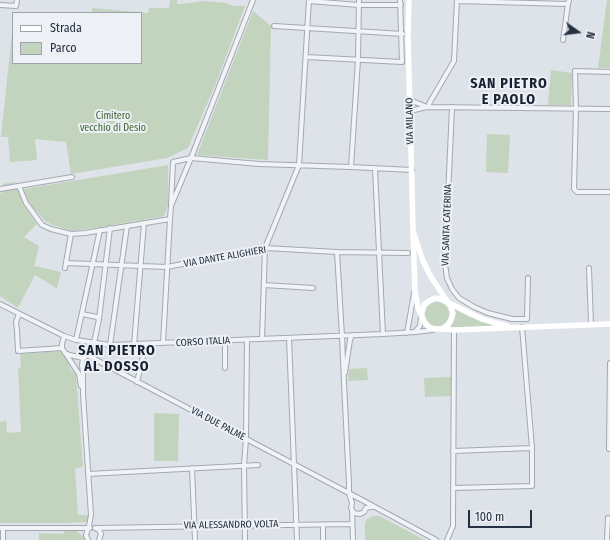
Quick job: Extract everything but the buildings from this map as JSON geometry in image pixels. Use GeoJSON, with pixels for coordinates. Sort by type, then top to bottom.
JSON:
{"type":"FeatureCollection","features":[{"type":"Feature","properties":{"kind":"main road","name":"VIA MILANO"},"geometry":{"type":"LineString","coordinates":[[408,0],[415,289],[418,308],[421,315]]}},
{"type":"Feature","properties":{"kind":"main road","name":"VIA MILANO"},"geometry":{"type":"LineString","coordinates":[[413,231],[423,261],[431,277],[448,302],[482,319],[515,327]]}},
{"type":"Feature","properties":{"kind":"main road"},"geometry":{"type":"LineString","coordinates":[[435,298],[448,302],[452,313],[451,320],[448,325],[436,329],[430,328],[425,323],[421,315],[424,305],[435,298]]}},
{"type":"Feature","properties":{"kind":"main road","name":"VIA MILANO"},"geometry":{"type":"LineString","coordinates":[[442,328],[454,330],[610,324]]}},
{"type":"Feature","properties":{"kind":"street"},"geometry":{"type":"LineString","coordinates":[[0,5],[16,6],[17,0]]}},
{"type":"Feature","properties":{"kind":"street"},"geometry":{"type":"LineString","coordinates":[[171,206],[253,0]]}},
{"type":"Feature","properties":{"kind":"street"},"geometry":{"type":"LineString","coordinates":[[262,339],[265,248],[299,165],[309,0],[401,5]]}},
{"type":"Feature","properties":{"kind":"street"},"geometry":{"type":"LineString","coordinates":[[306,57],[402,62],[400,0]]}},
{"type":"Feature","properties":{"kind":"street"},"geometry":{"type":"LineString","coordinates":[[428,107],[454,61],[457,1],[569,2],[563,40]]}},
{"type":"Feature","properties":{"kind":"street"},"geometry":{"type":"LineString","coordinates":[[352,167],[358,60],[359,2]]}},
{"type":"Feature","properties":{"kind":"street"},"geometry":{"type":"LineString","coordinates":[[274,26],[408,35]]}},
{"type":"Feature","properties":{"kind":"street"},"geometry":{"type":"LineString","coordinates":[[610,72],[575,71],[576,109],[574,189],[577,192],[610,192]]}},
{"type":"Feature","properties":{"kind":"street"},"geometry":{"type":"LineString","coordinates":[[410,100],[428,107]]}},
{"type":"Feature","properties":{"kind":"street"},"geometry":{"type":"LineString","coordinates":[[410,111],[428,107],[610,109]]}},
{"type":"Feature","properties":{"kind":"street","name":"VIA SANTA CATERINA"},"geometry":{"type":"LineString","coordinates":[[452,107],[445,264],[447,278],[452,289],[459,298],[488,313],[512,319],[527,319],[528,278]]}},
{"type":"Feature","properties":{"kind":"street"},"geometry":{"type":"LineString","coordinates":[[163,344],[173,162],[191,158],[259,164],[412,170]]}},
{"type":"Feature","properties":{"kind":"street"},"geometry":{"type":"LineString","coordinates":[[375,169],[383,334]]}},
{"type":"Feature","properties":{"kind":"street"},"geometry":{"type":"LineString","coordinates":[[0,189],[72,177]]}},
{"type":"Feature","properties":{"kind":"street"},"geometry":{"type":"LineString","coordinates":[[19,186],[26,203],[42,225],[71,234],[170,219]]}},
{"type":"Feature","properties":{"kind":"street"},"geometry":{"type":"LineString","coordinates":[[134,344],[144,223]]}},
{"type":"Feature","properties":{"kind":"street"},"geometry":{"type":"LineString","coordinates":[[110,345],[127,226]]}},
{"type":"Feature","properties":{"kind":"street"},"geometry":{"type":"LineString","coordinates":[[86,535],[91,528],[91,519],[82,365],[92,343],[99,319],[99,309],[110,228]]}},
{"type":"Feature","properties":{"kind":"street"},"geometry":{"type":"LineString","coordinates":[[76,340],[94,264],[100,230]]}},
{"type":"Feature","properties":{"kind":"street"},"geometry":{"type":"LineString","coordinates":[[65,268],[71,234]]}},
{"type":"Feature","properties":{"kind":"street","name":"VIA DANTE ALIGHIERI"},"geometry":{"type":"LineString","coordinates":[[66,263],[167,267],[265,248],[336,252],[408,253]]}},
{"type":"Feature","properties":{"kind":"street"},"geometry":{"type":"LineString","coordinates":[[336,252],[342,336],[349,483],[348,493],[352,503],[353,540]]}},
{"type":"Feature","properties":{"kind":"street"},"geometry":{"type":"LineString","coordinates":[[589,268],[591,324]]}},
{"type":"Feature","properties":{"kind":"street"},"geometry":{"type":"LineString","coordinates":[[264,285],[313,288]]}},
{"type":"Feature","properties":{"kind":"street"},"geometry":{"type":"LineString","coordinates":[[407,332],[415,289]]}},
{"type":"Feature","properties":{"kind":"street","name":"CORSO ITALIA"},"geometry":{"type":"LineString","coordinates":[[0,304],[64,336],[76,340],[110,345],[383,334],[436,329]]}},
{"type":"Feature","properties":{"kind":"street"},"geometry":{"type":"LineString","coordinates":[[19,314],[16,322],[18,351],[62,348]]}},
{"type":"Feature","properties":{"kind":"street"},"geometry":{"type":"LineString","coordinates":[[82,314],[97,317],[99,319]]}},
{"type":"Feature","properties":{"kind":"street"},"geometry":{"type":"LineString","coordinates":[[415,332],[420,326],[421,315]]}},
{"type":"Feature","properties":{"kind":"street"},"geometry":{"type":"LineString","coordinates":[[453,488],[532,486],[532,448],[522,327]]}},
{"type":"Feature","properties":{"kind":"street"},"geometry":{"type":"LineString","coordinates":[[447,540],[453,526],[454,330]]}},
{"type":"Feature","properties":{"kind":"street"},"geometry":{"type":"LineString","coordinates":[[344,383],[352,335]]}},
{"type":"Feature","properties":{"kind":"street"},"geometry":{"type":"LineString","coordinates":[[64,336],[62,348],[79,374],[83,394]]}},
{"type":"Feature","properties":{"kind":"street"},"geometry":{"type":"LineString","coordinates":[[289,338],[297,540]]}},
{"type":"Feature","properties":{"kind":"street"},"geometry":{"type":"LineString","coordinates":[[245,540],[244,465],[246,439],[247,340]]}},
{"type":"Feature","properties":{"kind":"street"},"geometry":{"type":"LineString","coordinates":[[225,341],[225,368]]}},
{"type":"Feature","properties":{"kind":"street"},"geometry":{"type":"LineString","coordinates":[[137,382],[146,344]]}},
{"type":"Feature","properties":{"kind":"street","name":"VIA DUE PALME"},"geometry":{"type":"LineString","coordinates":[[65,353],[85,357],[137,382],[436,540]]}},
{"type":"Feature","properties":{"kind":"street"},"geometry":{"type":"LineString","coordinates":[[609,449],[610,362]]}},
{"type":"Feature","properties":{"kind":"street"},"geometry":{"type":"LineString","coordinates":[[453,451],[532,448]]}},
{"type":"Feature","properties":{"kind":"street"},"geometry":{"type":"LineString","coordinates":[[88,474],[258,465]]}},
{"type":"Feature","properties":{"kind":"street"},"geometry":{"type":"LineString","coordinates":[[192,468],[195,540]]}},
{"type":"Feature","properties":{"kind":"street"},"geometry":{"type":"LineString","coordinates":[[352,503],[356,499],[362,500],[366,504],[364,512],[359,514],[352,522]]}},
{"type":"Feature","properties":{"kind":"street","name":"VIA DUE PALME"},"geometry":{"type":"LineString","coordinates":[[366,508],[376,508]]}},
{"type":"Feature","properties":{"kind":"street"},"geometry":{"type":"LineString","coordinates":[[352,510],[354,513],[359,514]]}},
{"type":"Feature","properties":{"kind":"street"},"geometry":{"type":"LineString","coordinates":[[607,540],[608,518]]}},
{"type":"Feature","properties":{"kind":"street","name":"VIA ALESSANDRO VOLTA"},"geometry":{"type":"LineString","coordinates":[[1,528],[91,528],[296,524],[323,525],[352,522]]}},
{"type":"Feature","properties":{"kind":"street"},"geometry":{"type":"LineString","coordinates":[[323,525],[323,540]]}},
{"type":"Feature","properties":{"kind":"street"},"geometry":{"type":"LineString","coordinates":[[100,540],[101,534],[110,527]]}},
{"type":"Feature","properties":{"kind":"street"},"geometry":{"type":"LineString","coordinates":[[1,528],[3,540]]}},
{"type":"Feature","properties":{"kind":"street"},"geometry":{"type":"LineString","coordinates":[[77,528],[86,535],[88,540]]}},
{"type":"Feature","properties":{"kind":"street"},"geometry":{"type":"LineString","coordinates":[[91,528],[99,530],[101,534]]}},
{"type":"Feature","properties":{"kind":"green space","name":"Cimitero vecchio di Desio"},"geometry":{"type":"Polygon","coordinates":[[[170,0],[177,0],[177,4],[205,1],[226,3],[234,6],[245,6],[216,83],[188,148],[167,158],[71,174],[66,142],[35,139],[37,160],[10,162],[8,137],[1,137],[12,33],[12,64],[142,64],[142,12],[148,13],[149,8],[169,8],[170,0]]]}},
{"type":"Feature","properties":{"kind":"green space"},"geometry":{"type":"Polygon","coordinates":[[[607,0],[610,0],[610,68],[598,68],[607,0]]]}},
{"type":"Feature","properties":{"kind":"green space"},"geometry":{"type":"Polygon","coordinates":[[[92,8],[137,12],[92,12],[92,8]]]}},
{"type":"Feature","properties":{"kind":"green space"},"geometry":{"type":"Polygon","coordinates":[[[253,11],[271,26],[268,160],[197,155],[253,11]]]}},
{"type":"Feature","properties":{"kind":"green space"},"geometry":{"type":"Polygon","coordinates":[[[551,70],[572,73],[571,105],[548,105],[551,70]]]}},
{"type":"Feature","properties":{"kind":"green space"},"geometry":{"type":"Polygon","coordinates":[[[487,134],[510,135],[508,173],[486,172],[487,134]]]}},
{"type":"Feature","properties":{"kind":"green space"},"geometry":{"type":"Polygon","coordinates":[[[168,165],[168,205],[164,216],[101,227],[72,231],[53,225],[45,221],[28,202],[24,189],[168,165]]]}},
{"type":"Feature","properties":{"kind":"green space"},"geometry":{"type":"Polygon","coordinates":[[[15,182],[23,204],[37,224],[24,237],[39,246],[34,266],[61,272],[57,288],[35,275],[18,308],[0,296],[0,193],[3,192],[3,184],[15,182]]]}},
{"type":"Feature","properties":{"kind":"green space"},"geometry":{"type":"Polygon","coordinates":[[[437,302],[442,303],[448,309],[448,319],[442,325],[437,326],[432,325],[426,319],[425,314],[426,309],[432,303],[437,302]]]}},
{"type":"Feature","properties":{"kind":"green space"},"geometry":{"type":"Polygon","coordinates":[[[453,308],[469,317],[491,324],[491,327],[448,327],[452,324],[455,317],[453,308]]]}},
{"type":"Feature","properties":{"kind":"green space"},"geometry":{"type":"Polygon","coordinates":[[[60,351],[76,375],[83,467],[75,468],[78,515],[89,515],[88,520],[86,522],[67,523],[0,523],[0,422],[6,421],[7,433],[21,432],[18,368],[21,368],[20,354],[60,351]]]}},
{"type":"Feature","properties":{"kind":"green space"},"geometry":{"type":"Polygon","coordinates":[[[367,368],[368,380],[348,381],[349,369],[367,368]]]}},
{"type":"Feature","properties":{"kind":"green space"},"geometry":{"type":"Polygon","coordinates":[[[452,377],[452,396],[425,397],[424,378],[452,377]]]}},
{"type":"Feature","properties":{"kind":"green space"},"geometry":{"type":"Polygon","coordinates":[[[154,413],[179,414],[178,461],[154,461],[154,413]]]}},
{"type":"Feature","properties":{"kind":"green space"},"geometry":{"type":"Polygon","coordinates":[[[373,516],[379,516],[425,540],[365,540],[365,523],[367,519],[373,516]]]}},
{"type":"Feature","properties":{"kind":"green space"},"geometry":{"type":"Polygon","coordinates":[[[64,531],[76,531],[86,540],[39,540],[39,533],[64,534],[64,531]]]}},
{"type":"Feature","properties":{"kind":"district","name":"SAN PIETRO E PAOLO"},"geometry":{"type":"Point","coordinates":[509,92]}},
{"type":"Feature","properties":{"kind":"district","name":"SAN PIETRO AL DOSSO"},"geometry":{"type":"Point","coordinates":[117,360]}}]}
